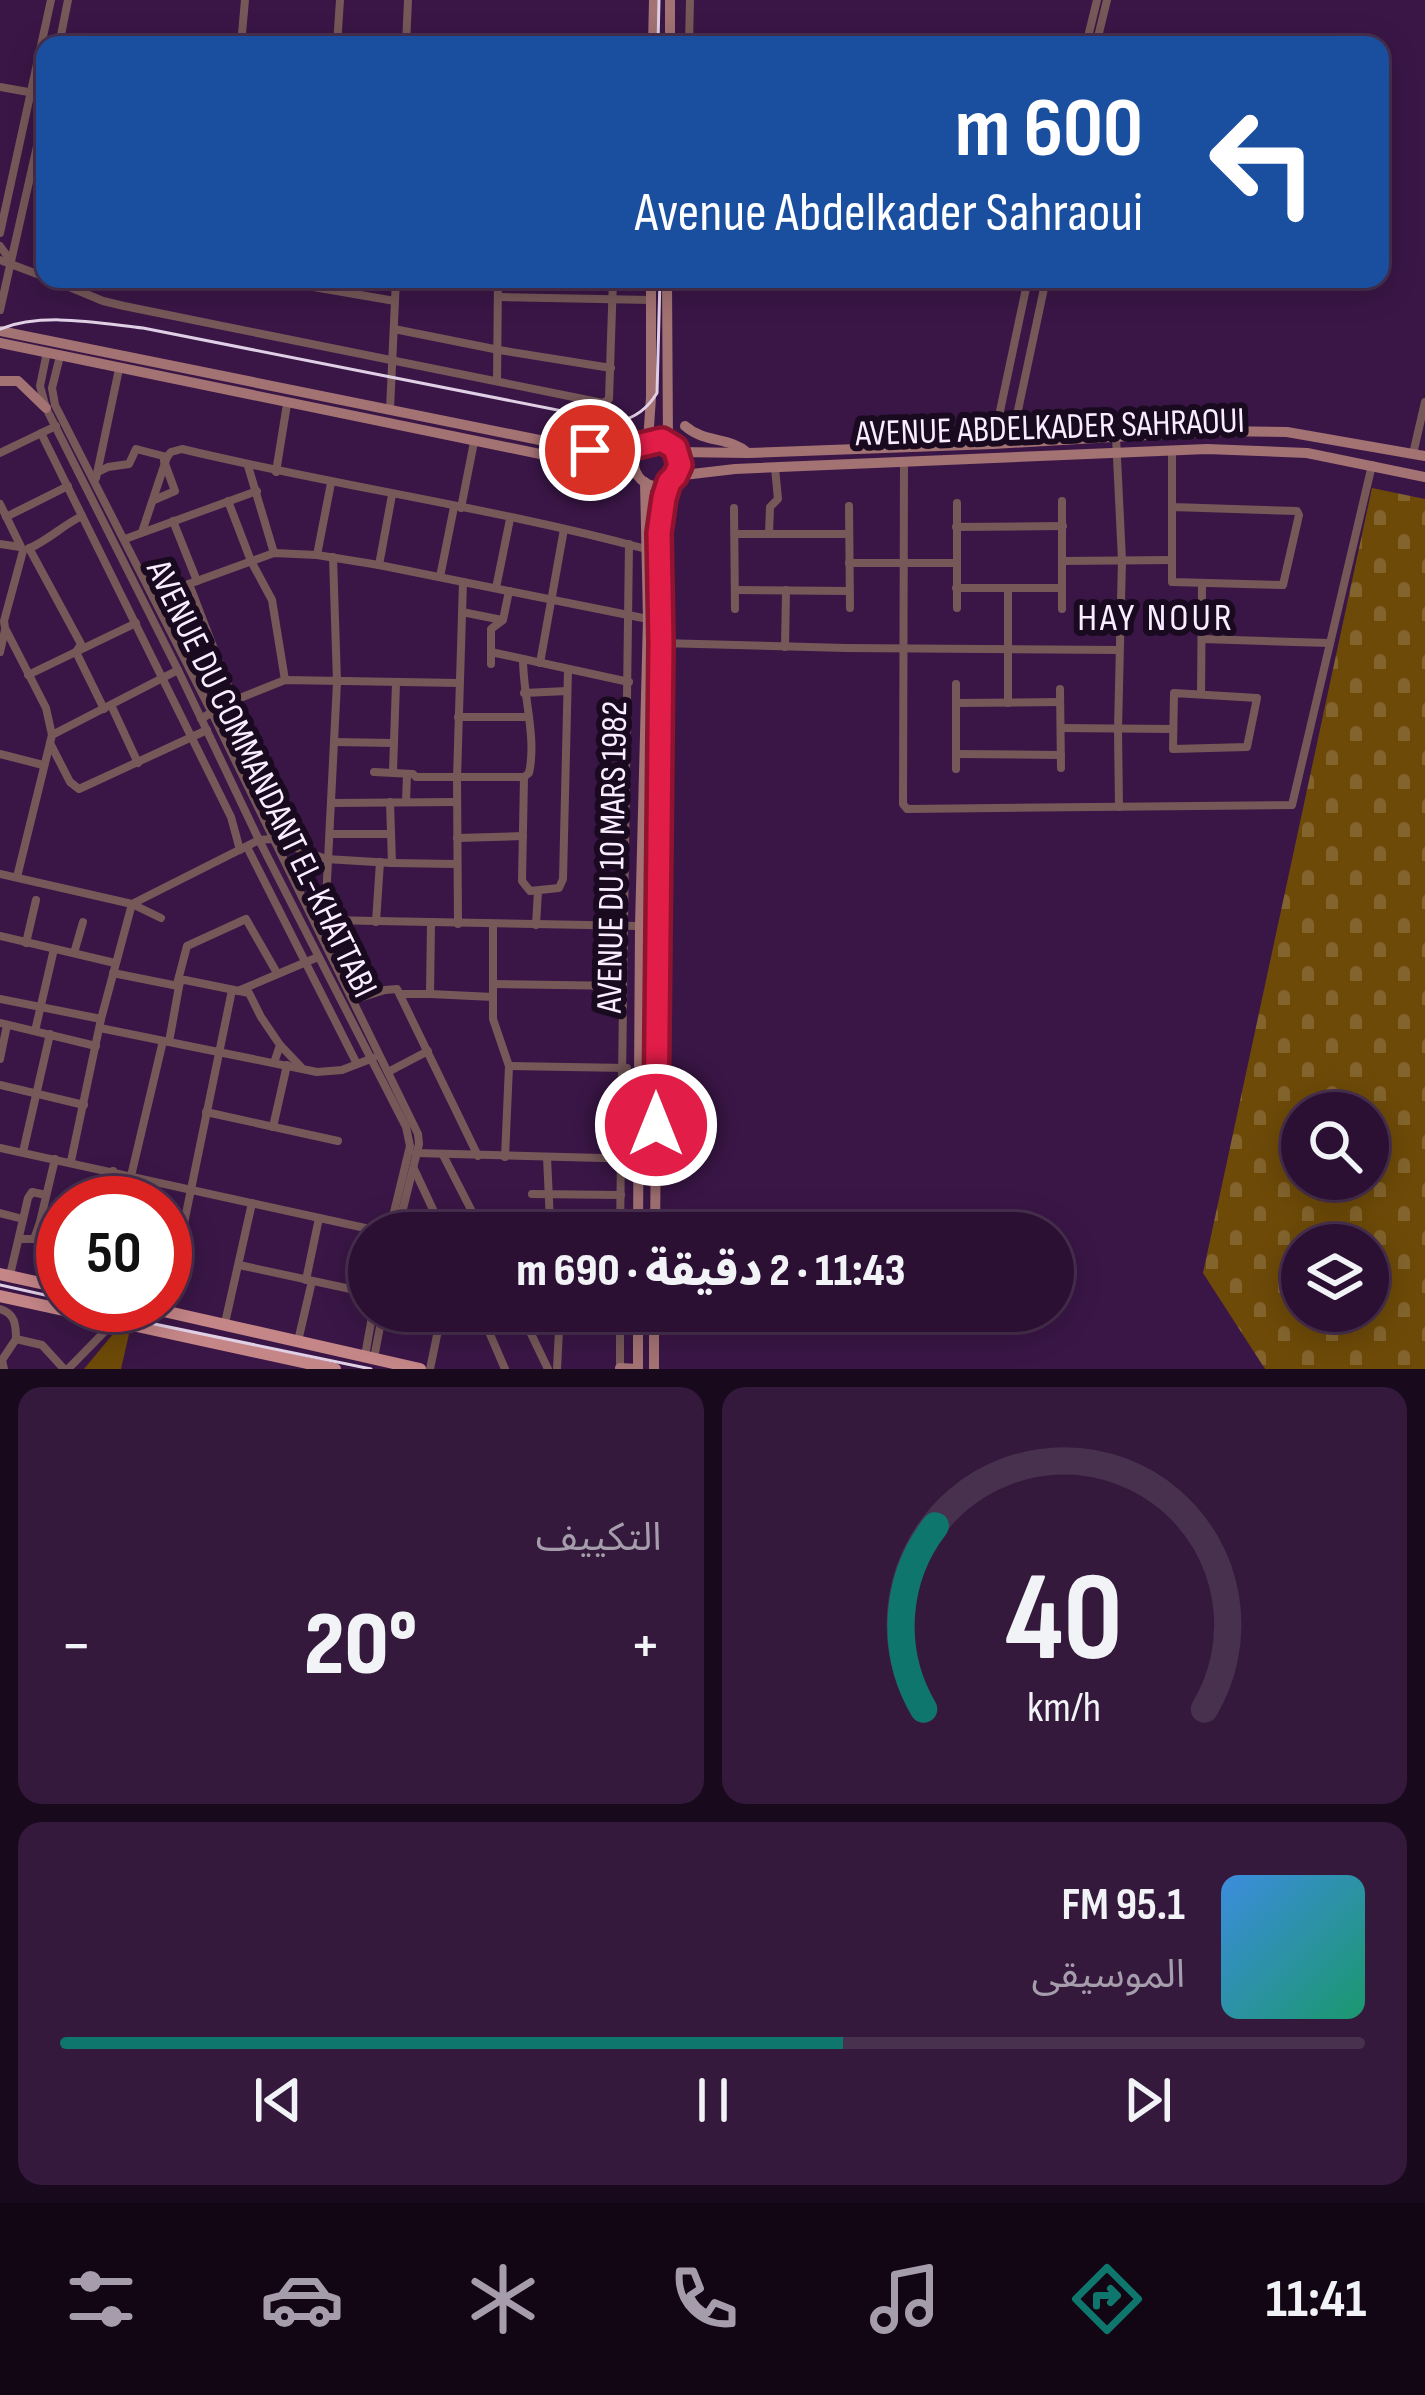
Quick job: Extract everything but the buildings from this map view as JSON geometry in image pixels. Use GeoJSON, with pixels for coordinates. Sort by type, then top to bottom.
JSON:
{"type":"FeatureCollection","features":[{"type":"Feature","properties":{"kind":"main road"},"geometry":{"type":"LineString","coordinates":[[653,0],[653,36]]}},
{"type":"Feature","properties":{"kind":"main road"},"geometry":{"type":"LineString","coordinates":[[670,0],[670,36]]}},
{"type":"Feature","properties":{"kind":"main road"},"geometry":{"type":"LineString","coordinates":[[641,478],[634,458],[645,444],[651,397],[651,288]]}},
{"type":"Feature","properties":{"kind":"main road"},"geometry":{"type":"LineString","coordinates":[[0,343],[641,478],[657,486],[672,479],[680,465],[673,448],[665,352],[667,288]]}},
{"type":"Feature","properties":{"kind":"main road"},"geometry":{"type":"LineString","coordinates":[[0,331],[590,450],[612,451],[662,440],[673,448]]}},
{"type":"Feature","properties":{"kind":"main road"},"geometry":{"type":"LineString","coordinates":[[0,380],[18,381],[46,408]]}},
{"type":"Feature","properties":{"kind":"main road"},"geometry":{"type":"LineString","coordinates":[[685,426],[701,437],[736,444],[748,453]]}},
{"type":"Feature","properties":{"kind":"main road","name":"AVENUE ABDELKADER SAHRAOUI"},"geometry":{"type":"LineString","coordinates":[[673,448],[748,453],[1214,431],[1287,432],[1419,455]]}},
{"type":"Feature","properties":{"kind":"main road","name":"AVENUE ABDELKADER SAHRAOUI"},"geometry":{"type":"LineString","coordinates":[[672,479],[703,471],[1172,450],[1289,451],[1425,477]]}},
{"type":"Feature","properties":{"kind":"main road","name":"AVENUE DU 10 MARS 1982"},"geometry":{"type":"LineString","coordinates":[[638,1212],[648,619],[641,478]]}},
{"type":"Feature","properties":{"kind":"main road","name":"AVENUE DU 10 MARS 1982"},"geometry":{"type":"LineString","coordinates":[[655,1212],[659,533],[672,479]]}},
{"type":"Feature","properties":{"kind":"main road"},"geometry":{"type":"LineString","coordinates":[[5,1275],[36,1282]]}},
{"type":"Feature","properties":{"kind":"main road"},"geometry":{"type":"LineString","coordinates":[[0,1296],[36,1304]]}},
{"type":"Feature","properties":{"kind":"main road"},"geometry":{"type":"LineString","coordinates":[[192,1317],[420,1369]]}},
{"type":"Feature","properties":{"kind":"main road"},"geometry":{"type":"LineString","coordinates":[[165,1332],[334,1369]]}},
{"type":"Feature","properties":{"kind":"main road"},"geometry":{"type":"LineString","coordinates":[[620,1369],[638,1369],[638,1332]]}},
{"type":"Feature","properties":{"kind":"main road"},"geometry":{"type":"LineString","coordinates":[[654,1332],[654,1369]]}},
{"type":"Feature","properties":{"kind":"street"},"geometry":{"type":"LineString","coordinates":[[44,36],[51,0]]}},
{"type":"Feature","properties":{"kind":"street"},"geometry":{"type":"LineString","coordinates":[[61,36],[68,0]]}},
{"type":"Feature","properties":{"kind":"street"},"geometry":{"type":"LineString","coordinates":[[242,36],[245,0]]}},
{"type":"Feature","properties":{"kind":"street"},"geometry":{"type":"LineString","coordinates":[[338,36],[340,0]]}},
{"type":"Feature","properties":{"kind":"street"},"geometry":{"type":"LineString","coordinates":[[406,36],[408,0]]}},
{"type":"Feature","properties":{"kind":"street"},"geometry":{"type":"LineString","coordinates":[[688,36],[690,0]]}},
{"type":"Feature","properties":{"kind":"street"},"geometry":{"type":"LineString","coordinates":[[1088,36],[1096,0]]}},
{"type":"Feature","properties":{"kind":"street"},"geometry":{"type":"LineString","coordinates":[[1098,36],[1107,0]]}},
{"type":"Feature","properties":{"kind":"street"},"geometry":{"type":"LineString","coordinates":[[0,233],[36,78]]}},
{"type":"Feature","properties":{"kind":"street"},"geometry":{"type":"LineString","coordinates":[[0,88],[36,94]]}},
{"type":"Feature","properties":{"kind":"street"},"geometry":{"type":"LineString","coordinates":[[0,310],[36,151]]}},
{"type":"Feature","properties":{"kind":"street"},"geometry":{"type":"LineString","coordinates":[[0,246],[11,262]]}},
{"type":"Feature","properties":{"kind":"street"},"geometry":{"type":"LineString","coordinates":[[0,260],[36,273]]}},
{"type":"Feature","properties":{"kind":"street"},"geometry":{"type":"LineString","coordinates":[[72,288],[124,306],[603,404],[609,399],[613,288]]}},
{"type":"Feature","properties":{"kind":"street"},"geometry":{"type":"LineString","coordinates":[[317,288],[395,302]]}},
{"type":"Feature","properties":{"kind":"street"},"geometry":{"type":"LineString","coordinates":[[390,410],[396,288]]}},
{"type":"Feature","properties":{"kind":"street"},"geometry":{"type":"LineString","coordinates":[[496,381],[498,288]]}},
{"type":"Feature","properties":{"kind":"street"},"geometry":{"type":"LineString","coordinates":[[993,444],[1026,288]]}},
{"type":"Feature","properties":{"kind":"street"},"geometry":{"type":"LineString","coordinates":[[1011,443],[1044,288]]}},
{"type":"Feature","properties":{"kind":"street"},"geometry":{"type":"LineString","coordinates":[[499,297],[651,300]]}},
{"type":"Feature","properties":{"kind":"street"},"geometry":{"type":"LineString","coordinates":[[394,328],[611,369]]}},
{"type":"Feature","properties":{"kind":"street","name":"AVENUE DU COMMANDANT EL-KHATTABI"},"geometry":{"type":"LineString","coordinates":[[46,352],[40,386],[46,408],[318,957],[388,1072],[418,1134],[413,1153]]}},
{"type":"Feature","properties":{"kind":"street","name":"AVENUE DU COMMANDANT EL-KHATTABI"},"geometry":{"type":"LineString","coordinates":[[60,356],[52,388],[55,405],[96,476],[353,1000],[413,1153]]}},
{"type":"Feature","properties":{"kind":"street"},"geometry":{"type":"LineString","coordinates":[[96,476],[119,369]]}},
{"type":"Feature","properties":{"kind":"street"},"geometry":{"type":"LineString","coordinates":[[1419,455],[1425,402]]}},
{"type":"Feature","properties":{"kind":"street"},"geometry":{"type":"LineString","coordinates":[[276,472],[287,404]]}},
{"type":"Feature","properties":{"kind":"street"},"geometry":{"type":"LineString","coordinates":[[0,453],[56,426]]}},
{"type":"Feature","properties":{"kind":"street"},"geometry":{"type":"LineString","coordinates":[[41,433],[243,848],[357,1064]]}},
{"type":"Feature","properties":{"kind":"street"},"geometry":{"type":"LineString","coordinates":[[1116,437],[1122,560],[1119,807]]}},
{"type":"Feature","properties":{"kind":"street"},"geometry":{"type":"LineString","coordinates":[[440,577],[474,442]]}},
{"type":"Feature","properties":{"kind":"street"},"geometry":{"type":"LineString","coordinates":[[96,476],[108,466],[129,464],[136,449],[165,459]]}},
{"type":"Feature","properties":{"kind":"street"},"geometry":{"type":"LineString","coordinates":[[142,532],[165,459],[182,449],[646,549]]}},
{"type":"Feature","properties":{"kind":"street"},"geometry":{"type":"LineString","coordinates":[[1172,450],[1172,507],[1172,560],[1172,582],[1282,586],[1298,512],[1172,507]]}},
{"type":"Feature","properties":{"kind":"street"},"geometry":{"type":"LineString","coordinates":[[152,501],[176,491],[165,459]]}},
{"type":"Feature","properties":{"kind":"street"},"geometry":{"type":"LineString","coordinates":[[904,463],[904,808],[1289,807],[1296,798],[1372,465]]}},
{"type":"Feature","properties":{"kind":"street"},"geometry":{"type":"LineString","coordinates":[[248,465],[274,553]]}},
{"type":"Feature","properties":{"kind":"street"},"geometry":{"type":"LineString","coordinates":[[769,534],[770,507],[778,499],[775,468]]}},
{"type":"Feature","properties":{"kind":"street"},"geometry":{"type":"LineString","coordinates":[[317,555],[331,483]]}},
{"type":"Feature","properties":{"kind":"street"},"geometry":{"type":"LineString","coordinates":[[6,517],[68,486]]}},
{"type":"Feature","properties":{"kind":"street"},"geometry":{"type":"LineString","coordinates":[[124,539],[257,491]]}},
{"type":"Feature","properties":{"kind":"street"},"geometry":{"type":"LineString","coordinates":[[379,565],[392,495]]}},
{"type":"Feature","properties":{"kind":"street"},"geometry":{"type":"LineString","coordinates":[[228,501],[272,600],[285,680]]}},
{"type":"Feature","properties":{"kind":"street"},"geometry":{"type":"LineString","coordinates":[[1062,501],[1062,608]]}},
{"type":"Feature","properties":{"kind":"street"},"geometry":{"type":"LineString","coordinates":[[956,503],[957,608]]}},
{"type":"Feature","properties":{"kind":"street"},"geometry":{"type":"LineString","coordinates":[[0,504],[81,644],[76,652]]}},
{"type":"Feature","properties":{"kind":"street"},"geometry":{"type":"LineString","coordinates":[[849,506],[850,608]]}},
{"type":"Feature","properties":{"kind":"street"},"geometry":{"type":"LineString","coordinates":[[734,508],[735,609]]}},
{"type":"Feature","properties":{"kind":"street"},"geometry":{"type":"LineString","coordinates":[[0,544],[25,549],[82,516]]}},
{"type":"Feature","properties":{"kind":"street"},"geometry":{"type":"LineString","coordinates":[[496,588],[510,518]]}},
{"type":"Feature","properties":{"kind":"street"},"geometry":{"type":"LineString","coordinates":[[173,521],[234,701]]}},
{"type":"Feature","properties":{"kind":"street"},"geometry":{"type":"LineString","coordinates":[[956,527],[1063,526]]}},
{"type":"Feature","properties":{"kind":"street"},"geometry":{"type":"LineString","coordinates":[[540,663],[564,529]]}},
{"type":"Feature","properties":{"kind":"street"},"geometry":{"type":"LineString","coordinates":[[735,534],[850,534]]}},
{"type":"Feature","properties":{"kind":"street"},"geometry":{"type":"LineString","coordinates":[[620,1212],[629,544]]}},
{"type":"Feature","properties":{"kind":"street"},"geometry":{"type":"LineString","coordinates":[[25,549],[5,628],[46,708],[51,739],[76,788],[83,789],[207,730]]}},
{"type":"Feature","properties":{"kind":"street"},"geometry":{"type":"LineString","coordinates":[[153,597],[274,553],[379,565],[648,619]]}},
{"type":"Feature","properties":{"kind":"street"},"geometry":{"type":"LineString","coordinates":[[325,920],[337,682],[333,557]]}},
{"type":"Feature","properties":{"kind":"street"},"geometry":{"type":"LineString","coordinates":[[1063,561],[1172,560]]}},
{"type":"Feature","properties":{"kind":"street"},"geometry":{"type":"LineString","coordinates":[[849,563],[956,563]]}},
{"type":"Feature","properties":{"kind":"street"},"geometry":{"type":"LineString","coordinates":[[458,924],[463,582]]}},
{"type":"Feature","properties":{"kind":"street"},"geometry":{"type":"LineString","coordinates":[[1201,694],[1202,584]]}},
{"type":"Feature","properties":{"kind":"street"},"geometry":{"type":"LineString","coordinates":[[956,588],[1062,588]]}},
{"type":"Feature","properties":{"kind":"street"},"geometry":{"type":"LineString","coordinates":[[1008,588],[1008,703]]}},
{"type":"Feature","properties":{"kind":"street"},"geometry":{"type":"LineString","coordinates":[[735,590],[849,591]]}},
{"type":"Feature","properties":{"kind":"street"},"geometry":{"type":"LineString","coordinates":[[785,647],[786,590]]}},
{"type":"Feature","properties":{"kind":"street"},"geometry":{"type":"LineString","coordinates":[[491,664],[491,629],[503,620],[509,591]]}},
{"type":"Feature","properties":{"kind":"street"},"geometry":{"type":"LineString","coordinates":[[462,612],[503,620]]}},
{"type":"Feature","properties":{"kind":"street"},"geometry":{"type":"LineString","coordinates":[[28,675],[136,623]]}},
{"type":"Feature","properties":{"kind":"street"},"geometry":{"type":"LineString","coordinates":[[0,652],[5,628]]}},
{"type":"Feature","properties":{"kind":"street"},"geometry":{"type":"LineString","coordinates":[[1202,639],[1329,643]]}},
{"type":"Feature","properties":{"kind":"street"},"geometry":{"type":"LineString","coordinates":[[661,643],[1119,650]]}},
{"type":"Feature","properties":{"kind":"street"},"geometry":{"type":"LineString","coordinates":[[76,652],[138,763]]}},
{"type":"Feature","properties":{"kind":"street"},"geometry":{"type":"LineString","coordinates":[[491,652],[629,682]]}},
{"type":"Feature","properties":{"kind":"street"},"geometry":{"type":"LineString","coordinates":[[523,659],[531,769],[524,777],[522,881],[526,890],[559,888],[563,879],[568,669]]}},
{"type":"Feature","properties":{"kind":"street"},"geometry":{"type":"LineString","coordinates":[[16,877],[51,739],[178,670]]}},
{"type":"Feature","properties":{"kind":"street"},"geometry":{"type":"LineString","coordinates":[[201,719],[285,680],[459,683]]}},
{"type":"Feature","properties":{"kind":"street"},"geometry":{"type":"LineString","coordinates":[[393,772],[396,682]]}},
{"type":"Feature","properties":{"kind":"street"},"geometry":{"type":"LineString","coordinates":[[956,684],[956,769]]}},
{"type":"Feature","properties":{"kind":"street"},"geometry":{"type":"LineString","coordinates":[[1060,688],[1061,768]]}},
{"type":"Feature","properties":{"kind":"street"},"geometry":{"type":"LineString","coordinates":[[524,694],[567,691]]}},
{"type":"Feature","properties":{"kind":"street"},"geometry":{"type":"LineString","coordinates":[[1173,694],[1201,694],[1257,698],[1246,748],[1173,749],[1173,694]]}},
{"type":"Feature","properties":{"kind":"street"},"geometry":{"type":"LineString","coordinates":[[956,703],[1060,702]]}},
{"type":"Feature","properties":{"kind":"street"},"geometry":{"type":"LineString","coordinates":[[458,717],[529,717]]}},
{"type":"Feature","properties":{"kind":"street"},"geometry":{"type":"LineString","coordinates":[[1061,728],[1172,729]]}},
{"type":"Feature","properties":{"kind":"street"},"geometry":{"type":"LineString","coordinates":[[335,742],[394,743]]}},
{"type":"Feature","properties":{"kind":"street"},"geometry":{"type":"LineString","coordinates":[[0,754],[43,765]]}},
{"type":"Feature","properties":{"kind":"street"},"geometry":{"type":"LineString","coordinates":[[956,754],[1061,755]]}},
{"type":"Feature","properties":{"kind":"street"},"geometry":{"type":"LineString","coordinates":[[374,772],[524,777]]}},
{"type":"Feature","properties":{"kind":"street"},"geometry":{"type":"LineString","coordinates":[[406,802],[407,773]]}},
{"type":"Feature","properties":{"kind":"street"},"geometry":{"type":"LineString","coordinates":[[390,802],[392,863]]}},
{"type":"Feature","properties":{"kind":"street"},"geometry":{"type":"LineString","coordinates":[[332,803],[457,802]]}},
{"type":"Feature","properties":{"kind":"street"},"geometry":{"type":"LineString","coordinates":[[331,834],[391,834]]}},
{"type":"Feature","properties":{"kind":"street"},"geometry":{"type":"LineString","coordinates":[[457,838],[523,836]]}},
{"type":"Feature","properties":{"kind":"street"},"geometry":{"type":"LineString","coordinates":[[71,1161],[132,904],[259,840],[272,839],[326,860],[456,864]]}},
{"type":"Feature","properties":{"kind":"street"},"geometry":{"type":"LineString","coordinates":[[376,922],[380,862]]}},
{"type":"Feature","properties":{"kind":"street"},"geometry":{"type":"LineString","coordinates":[[0,874],[132,904],[161,918]]}},
{"type":"Feature","properties":{"kind":"street"},"geometry":{"type":"LineString","coordinates":[[536,925],[538,891]]}},
{"type":"Feature","properties":{"kind":"street"},"geometry":{"type":"LineString","coordinates":[[26,943],[36,899]]}},
{"type":"Feature","properties":{"kind":"street"},"geometry":{"type":"LineString","coordinates":[[0,1148],[131,1176],[187,946],[246,919],[277,973]]}},
{"type":"Feature","properties":{"kind":"street"},"geometry":{"type":"LineString","coordinates":[[314,921],[640,926]]}},
{"type":"Feature","properties":{"kind":"street"},"geometry":{"type":"LineString","coordinates":[[74,953],[83,922]]}},
{"type":"Feature","properties":{"kind":"street"},"geometry":{"type":"LineString","coordinates":[[430,994],[431,923]]}},
{"type":"Feature","properties":{"kind":"street"},"geometry":{"type":"LineString","coordinates":[[493,925],[493,1019],[508,1066],[505,1157]]}},
{"type":"Feature","properties":{"kind":"street"},"geometry":{"type":"LineString","coordinates":[[0,936],[74,953],[178,986]]}},
{"type":"Feature","properties":{"kind":"street"},"geometry":{"type":"LineString","coordinates":[[35,1031],[54,949]]}},
{"type":"Feature","properties":{"kind":"street"},"geometry":{"type":"LineString","coordinates":[[235,991],[318,957]]}},
{"type":"Feature","properties":{"kind":"street"},"geometry":{"type":"LineString","coordinates":[[178,986],[185,980],[249,993],[280,1045],[302,1068]]}},
{"type":"Feature","properties":{"kind":"street"},"geometry":{"type":"LineString","coordinates":[[493,984],[623,986]]}},
{"type":"Feature","properties":{"kind":"street"},"geometry":{"type":"LineString","coordinates":[[353,1000],[394,988],[400,994],[478,1156]]}},
{"type":"Feature","properties":{"kind":"street"},"geometry":{"type":"LineString","coordinates":[[192,1178],[235,991]]}},
{"type":"Feature","properties":{"kind":"street"},"geometry":{"type":"LineString","coordinates":[[400,994],[493,997]]}},
{"type":"Feature","properties":{"kind":"street"},"geometry":{"type":"LineString","coordinates":[[0,1000],[166,1041],[328,1073],[375,1057]]}},
{"type":"Feature","properties":{"kind":"street"},"geometry":{"type":"LineString","coordinates":[[0,1059],[4,1024],[96,1046]]}},
{"type":"Feature","properties":{"kind":"street"},"geometry":{"type":"LineString","coordinates":[[23,1152],[50,1034]]}},
{"type":"Feature","properties":{"kind":"street"},"geometry":{"type":"LineString","coordinates":[[274,1063],[280,1045]]}},
{"type":"Feature","properties":{"kind":"street"},"geometry":{"type":"LineString","coordinates":[[388,1072],[428,1051]]}},
{"type":"Feature","properties":{"kind":"street"},"geometry":{"type":"LineString","coordinates":[[273,1127],[287,1066]]}},
{"type":"Feature","properties":{"kind":"street"},"geometry":{"type":"LineString","coordinates":[[508,1066],[639,1068]]}},
{"type":"Feature","properties":{"kind":"street"},"geometry":{"type":"LineString","coordinates":[[0,1085],[84,1105]]}},
{"type":"Feature","properties":{"kind":"street"},"geometry":{"type":"LineString","coordinates":[[206,1112],[338,1141]]}},
{"type":"Feature","properties":{"kind":"street"},"geometry":{"type":"LineString","coordinates":[[413,1153],[639,1160]]}},
{"type":"Feature","properties":{"kind":"street"},"geometry":{"type":"LineString","coordinates":[[398,1212],[413,1168],[413,1153]]}},
{"type":"Feature","properties":{"kind":"street"},"geometry":{"type":"LineString","coordinates":[[397,1212],[413,1153]]}},
{"type":"Feature","properties":{"kind":"street"},"geometry":{"type":"LineString","coordinates":[[443,1155],[472,1212]]}},
{"type":"Feature","properties":{"kind":"street"},"geometry":{"type":"LineString","coordinates":[[548,1157],[550,1212]]}},
{"type":"Feature","properties":{"kind":"street"},"geometry":{"type":"LineString","coordinates":[[51,1176],[55,1158]]}},
{"type":"Feature","properties":{"kind":"street"},"geometry":{"type":"LineString","coordinates":[[413,1168],[434,1212]]}},
{"type":"Feature","properties":{"kind":"street"},"geometry":{"type":"LineString","coordinates":[[112,1176],[113,1172]]}},
{"type":"Feature","properties":{"kind":"street"},"geometry":{"type":"LineString","coordinates":[[192,1188],[348,1224]]}},
{"type":"Feature","properties":{"kind":"street"},"geometry":{"type":"LineString","coordinates":[[5,1275],[30,1193],[36,1194]]}},
{"type":"Feature","properties":{"kind":"street"},"geometry":{"type":"LineString","coordinates":[[532,1194],[621,1195]]}},
{"type":"Feature","properties":{"kind":"street"},"geometry":{"type":"LineString","coordinates":[[224,1324],[252,1203]]}},
{"type":"Feature","properties":{"kind":"street"},"geometry":{"type":"LineString","coordinates":[[0,1214],[23,1219]]}},
{"type":"Feature","properties":{"kind":"street"},"geometry":{"type":"LineString","coordinates":[[298,1341],[319,1218]]}},
{"type":"Feature","properties":{"kind":"street"},"geometry":{"type":"LineString","coordinates":[[19,1238],[32,1240],[36,1231]]}},
{"type":"Feature","properties":{"kind":"street"},"geometry":{"type":"LineString","coordinates":[[239,1265],[348,1289]]}},
{"type":"Feature","properties":{"kind":"street"},"geometry":{"type":"LineString","coordinates":[[0,1309],[13,1318],[16,1339],[2,1363]]}},
{"type":"Feature","properties":{"kind":"street"},"geometry":{"type":"LineString","coordinates":[[16,1339],[42,1345],[66,1369],[104,1332]]}},
{"type":"Feature","properties":{"kind":"street"},"geometry":{"type":"LineString","coordinates":[[369,1357],[371,1332]]}},
{"type":"Feature","properties":{"kind":"street"},"geometry":{"type":"LineString","coordinates":[[369,1357],[377,1332]]}},
{"type":"Feature","properties":{"kind":"street"},"geometry":{"type":"LineString","coordinates":[[430,1369],[438,1332]]}},
{"type":"Feature","properties":{"kind":"street"},"geometry":{"type":"LineString","coordinates":[[489,1332],[505,1369]]}},
{"type":"Feature","properties":{"kind":"street"},"geometry":{"type":"LineString","coordinates":[[530,1332],[548,1369]]}},
{"type":"Feature","properties":{"kind":"street"},"geometry":{"type":"LineString","coordinates":[[557,1369],[559,1332]]}},
{"type":"Feature","properties":{"kind":"street"},"geometry":{"type":"LineString","coordinates":[[620,1332],[620,1369]]}},
{"type":"Feature","properties":{"kind":"green space"},"geometry":{"type":"Polygon","coordinates":[[[1372,488],[1425,499],[1425,1369],[1265,1369],[1203,1273],[1372,488]]]}},
{"type":"Feature","properties":{"kind":"green space"},"geometry":{"type":"Polygon","coordinates":[[[115,1332],[129,1334],[121,1369],[84,1369],[115,1332]]]}},
{"type":"Feature","properties":{"kind":"tram line"},"geometry":{"type":"LineString","coordinates":[[658,36],[659,0]]}},
{"type":"Feature","properties":{"kind":"tram line"},"geometry":{"type":"LineString","coordinates":[[0,329],[52,320],[143,328],[618,422],[640,412],[657,393],[660,288]]}},
{"type":"Feature","properties":{"kind":"tram line"},"geometry":{"type":"LineString","coordinates":[[0,1285],[36,1293]]}},
{"type":"Feature","properties":{"kind":"tram line"},"geometry":{"type":"LineString","coordinates":[[192,1332],[371,1369]]}},
{"type":"Feature","properties":{"kind":"district","name":"HAY NOUR"},"geometry":{"type":"Point","coordinates":[1156,618]}},
{"type":"Feature","properties":{"kind":"route"},"geometry":{"type":"LineString","coordinates":[[590,450],[620,450],[662,440],[675,448],[679,458],[678,471],[664,498],[659,533],[656,1125]]}}]}
